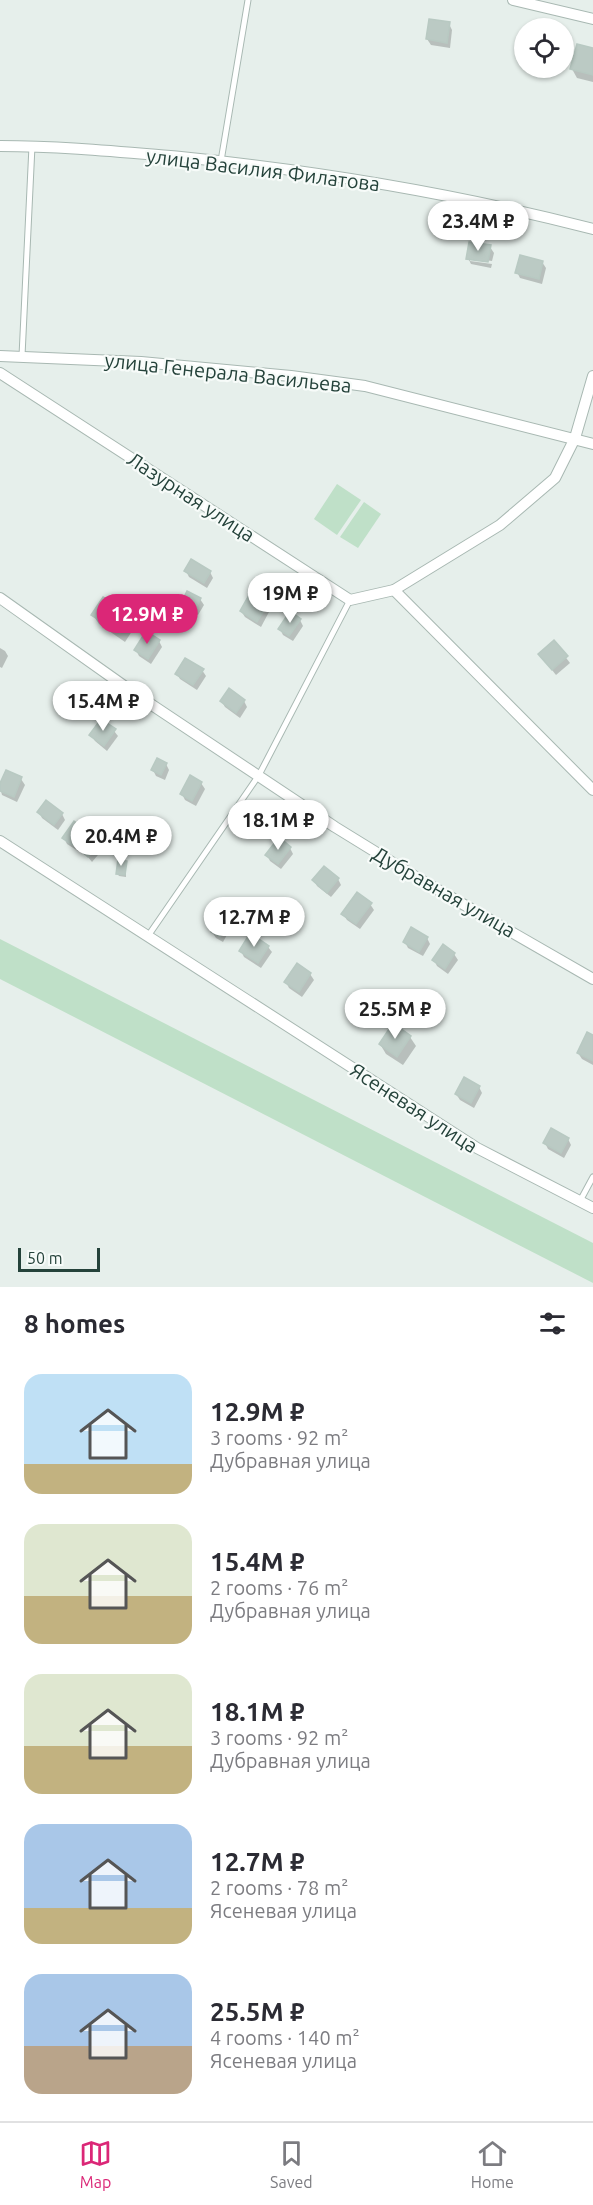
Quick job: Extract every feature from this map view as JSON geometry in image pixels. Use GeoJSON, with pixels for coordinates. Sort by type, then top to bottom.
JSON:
{"type":"FeatureCollection","features":[{"type":"Feature","properties":{"kind":"street"},"geometry":{"type":"LineString","coordinates":[[513,0],[593,20]]}},
{"type":"Feature","properties":{"kind":"street","name":"улица Василия Филатова"},"geometry":{"type":"LineString","coordinates":[[0,146],[96,149],[325,174],[513,208],[593,229]]}},
{"type":"Feature","properties":{"kind":"street","name":"улица Генерала Васильева"},"geometry":{"type":"LineString","coordinates":[[0,356],[141,362],[291,376],[364,386],[593,444]]}},
{"type":"Feature","properties":{"kind":"street","name":"Лазурная улица"},"geometry":{"type":"LineString","coordinates":[[0,373],[350,600]]}},
{"type":"Feature","properties":{"kind":"street"},"geometry":{"type":"LineString","coordinates":[[350,600],[394,590],[500,525],[555,478],[575,438],[593,376]]}},
{"type":"Feature","properties":{"kind":"street"},"geometry":{"type":"LineString","coordinates":[[394,590],[593,790]]}},
{"type":"Feature","properties":{"kind":"street","name":"Дубравная улица"},"geometry":{"type":"LineString","coordinates":[[0,598],[134,693],[335,827],[421,880],[593,979]]}},
{"type":"Feature","properties":{"kind":"street","name":"Ясеневая улица"},"geometry":{"type":"LineString","coordinates":[[0,841],[477,1148],[593,1208]]}},
{"type":"Feature","properties":{"kind":"lane"},"geometry":{"type":"LineString","coordinates":[[221,161],[248,0]]}},
{"type":"Feature","properties":{"kind":"lane"},"geometry":{"type":"LineString","coordinates":[[21,356],[32,146]]}},
{"type":"Feature","properties":{"kind":"lane"},"geometry":{"type":"LineString","coordinates":[[148,936],[259,775],[350,600]]}},
{"type":"Feature","properties":{"kind":"lane"},"geometry":{"type":"LineString","coordinates":[[580,1201],[593,1177]]}},
{"type":"Feature","properties":{"kind":"green space"},"geometry":{"type":"Polygon","coordinates":[[[337,484],[361,500],[337,535],[314,519],[337,484]]]}},
{"type":"Feature","properties":{"kind":"green space"},"geometry":{"type":"Polygon","coordinates":[[[364,502],[381,514],[358,548],[340,537],[364,502]]]}},
{"type":"Feature","properties":{"kind":"green space"},"geometry":{"type":"Polygon","coordinates":[[[0,939],[593,1243],[593,1283],[0,979],[0,939]]]}},
{"type":"Feature","properties":{"kind":"building"},"geometry":{"type":"Polygon","coordinates":[[[429,19],[450,22],[447,43],[426,39],[429,19]]]}},
{"type":"Feature","properties":{"kind":"building"},"geometry":{"type":"Polygon","coordinates":[[[577,44],[593,48],[593,75],[574,70],[577,44]]]}},
{"type":"Feature","properties":{"kind":"building"},"geometry":{"type":"Polygon","coordinates":[[[469,242],[491,245],[488,262],[466,259],[469,242]]]}},
{"type":"Feature","properties":{"kind":"building"},"geometry":{"type":"Polygon","coordinates":[[[520,255],[543,261],[539,279],[515,273],[520,255]]]}},
{"type":"Feature","properties":{"kind":"building"},"geometry":{"type":"Polygon","coordinates":[[[191,559],[211,571],[204,583],[184,571],[191,559]]]}},
{"type":"Feature","properties":{"kind":"building"},"geometry":{"type":"Polygon","coordinates":[[[187,591],[201,598],[195,610],[181,603],[187,591]]]}},
{"type":"Feature","properties":{"kind":"building"},"geometry":{"type":"Polygon","coordinates":[[[249,595],[267,605],[257,622],[240,611],[249,595]]]}},
{"type":"Feature","properties":{"kind":"building"},"geometry":{"type":"Polygon","coordinates":[[[103,597],[131,615],[120,633],[91,615],[103,597]]]}},
{"type":"Feature","properties":{"kind":"building"},"geometry":{"type":"Polygon","coordinates":[[[290,611],[301,619],[289,636],[278,629],[290,611]]]}},
{"type":"Feature","properties":{"kind":"building"},"geometry":{"type":"Polygon","coordinates":[[[146,631],[160,640],[148,659],[134,650],[146,631]]]}},
{"type":"Feature","properties":{"kind":"building"},"geometry":{"type":"Polygon","coordinates":[[[554,640],[568,656],[552,670],[538,654],[554,640]]]}},
{"type":"Feature","properties":{"kind":"building"},"geometry":{"type":"Polygon","coordinates":[[[185,658],[204,669],[193,685],[175,674],[185,658]]]}},
{"type":"Feature","properties":{"kind":"building"},"geometry":{"type":"Polygon","coordinates":[[[229,688],[245,700],[236,713],[220,701],[229,688]]]}},
{"type":"Feature","properties":{"kind":"building"},"geometry":{"type":"Polygon","coordinates":[[[101,719],[116,729],[104,746],[89,735],[101,719]]]}},
{"type":"Feature","properties":{"kind":"building"},"geometry":{"type":"Polygon","coordinates":[[[157,758],[167,763],[161,775],[151,770],[157,758]]]}},
{"type":"Feature","properties":{"kind":"building"},"geometry":{"type":"Polygon","coordinates":[[[6,770],[22,777],[14,797],[0,791],[0,783],[6,770]]]}},
{"type":"Feature","properties":{"kind":"building"},"geometry":{"type":"Polygon","coordinates":[[[190,775],[202,782],[192,801],[180,794],[190,775]]]}},
{"type":"Feature","properties":{"kind":"building"},"geometry":{"type":"Polygon","coordinates":[[[46,800],[63,813],[54,825],[37,812],[46,800]]]}},
{"type":"Feature","properties":{"kind":"building"},"geometry":{"type":"Polygon","coordinates":[[[74,821],[86,830],[74,846],[62,838],[74,821]]]}},
{"type":"Feature","properties":{"kind":"building"},"geometry":{"type":"Polygon","coordinates":[[[93,836],[101,842],[88,857],[81,851],[93,836]]]}},
{"type":"Feature","properties":{"kind":"building"},"geometry":{"type":"Polygon","coordinates":[[[279,837],[291,847],[278,864],[265,855],[279,837]]]}},
{"type":"Feature","properties":{"kind":"building"},"geometry":{"type":"Polygon","coordinates":[[[118,859],[127,861],[125,875],[116,874],[118,859]]]}},
{"type":"Feature","properties":{"kind":"building"},"geometry":{"type":"Polygon","coordinates":[[[324,866],[339,878],[327,893],[312,880],[324,866]]]}},
{"type":"Feature","properties":{"kind":"building"},"geometry":{"type":"Polygon","coordinates":[[[357,892],[372,903],[356,924],[341,914],[357,892]]]}},
{"type":"Feature","properties":{"kind":"building"},"geometry":{"type":"Polygon","coordinates":[[[220,914],[229,919],[220,937],[211,932],[220,914]]]}},
{"type":"Feature","properties":{"kind":"building"},"geometry":{"type":"Polygon","coordinates":[[[411,927],[428,937],[419,952],[403,942],[411,927]]]}},
{"type":"Feature","properties":{"kind":"building"},"geometry":{"type":"Polygon","coordinates":[[[250,933],[269,946],[258,963],[239,951],[250,933]]]}},
{"type":"Feature","properties":{"kind":"building"},"geometry":{"type":"Polygon","coordinates":[[[443,944],[455,953],[445,969],[432,960],[443,944]]]}},
{"type":"Feature","properties":{"kind":"building"},"geometry":{"type":"Polygon","coordinates":[[[297,963],[311,973],[299,992],[284,982],[297,963]]]}},
{"type":"Feature","properties":{"kind":"building"},"geometry":{"type":"Polygon","coordinates":[[[393,1023],[411,1036],[397,1057],[379,1044],[393,1023]]]}},
{"type":"Feature","properties":{"kind":"building"},"geometry":{"type":"Polygon","coordinates":[[[587,1032],[593,1035],[593,1061],[577,1053],[587,1032]]]}},
{"type":"Feature","properties":{"kind":"building"},"geometry":{"type":"Polygon","coordinates":[[[464,1077],[480,1086],[471,1103],[455,1094],[464,1077]]]}},
{"type":"Feature","properties":{"kind":"building"},"geometry":{"type":"Polygon","coordinates":[[[551,1128],[569,1138],[561,1153],[543,1143],[551,1128]]]}}]}
